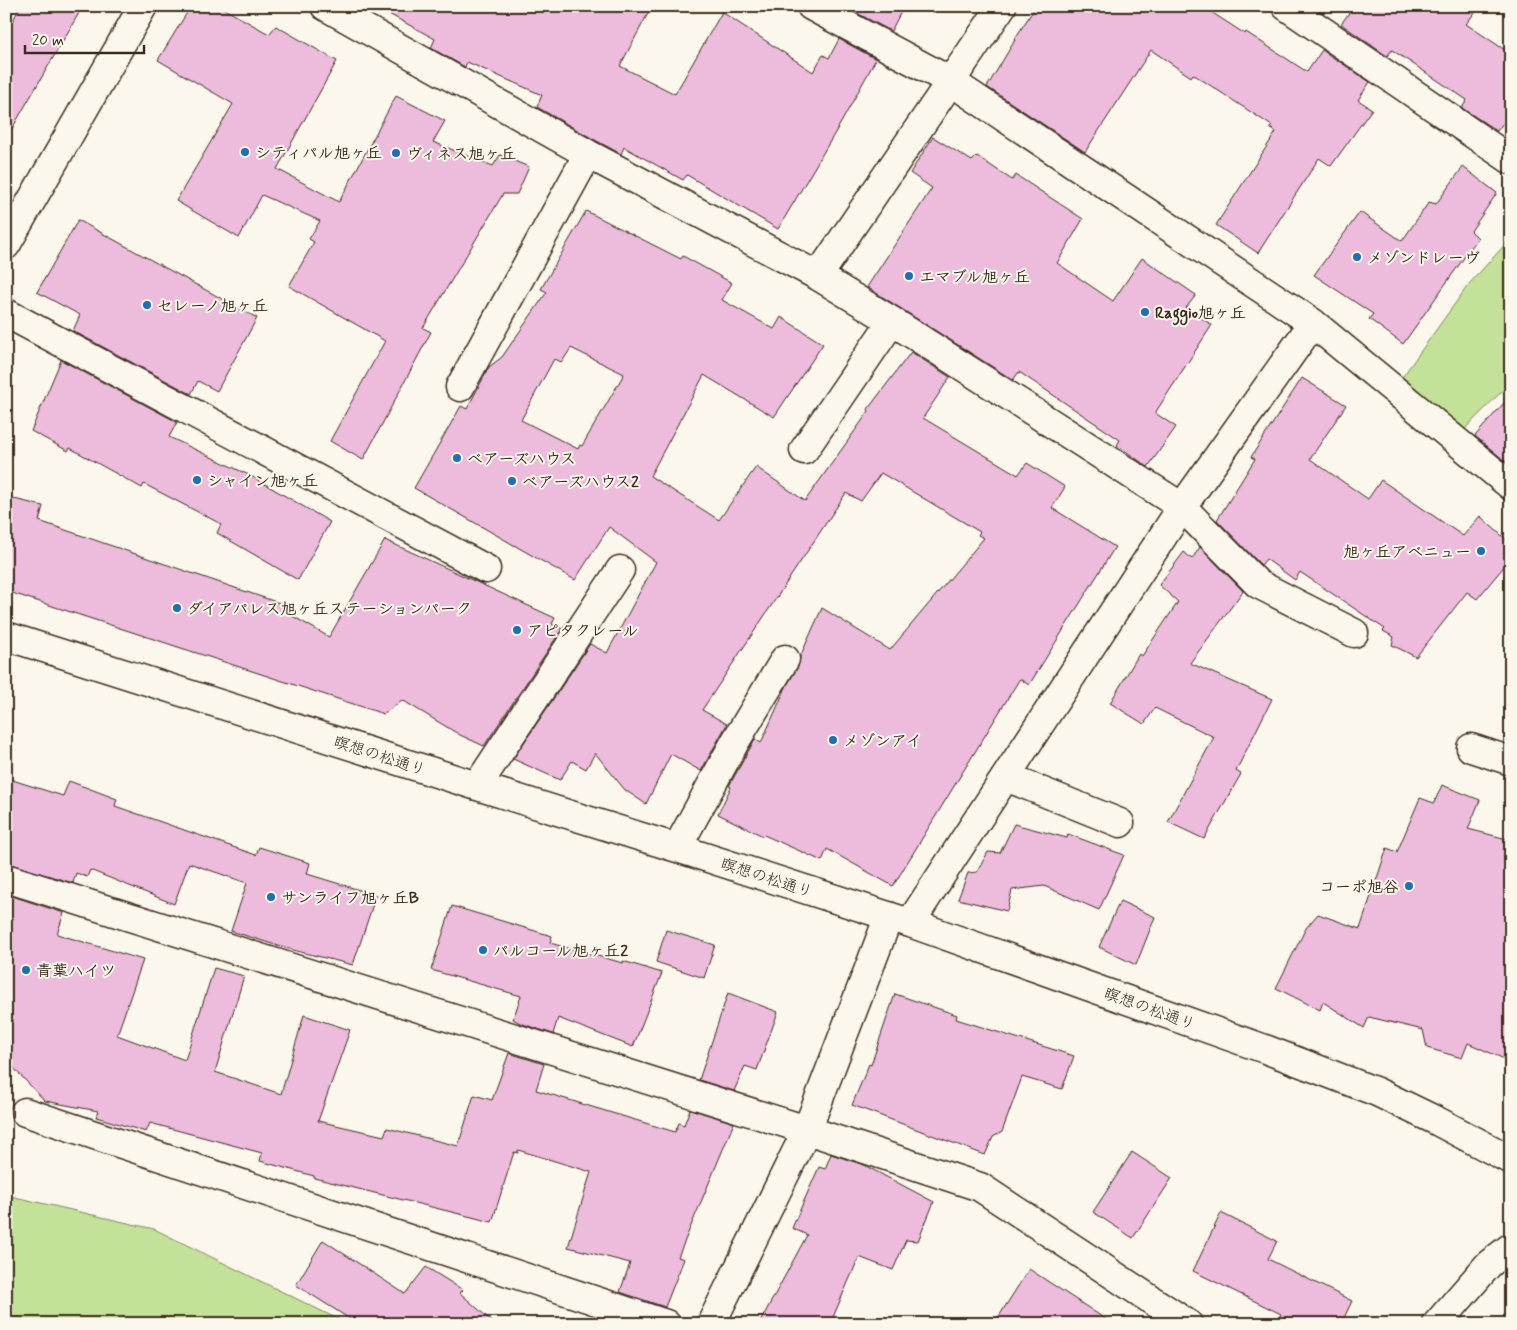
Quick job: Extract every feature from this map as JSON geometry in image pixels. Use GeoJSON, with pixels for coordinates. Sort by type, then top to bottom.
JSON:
{"type":"FeatureCollection","features":[{"type":"Feature","properties":{"kind":"street"},"geometry":{"type":"LineString","coordinates":[[6,245],[143,6]]}},
{"type":"Feature","properties":{"kind":"street"},"geometry":{"type":"LineString","coordinates":[[325,6],[588,154],[818,276],[892,321],[1182,507],[1258,584],[1354,633]]}},
{"type":"Feature","properties":{"kind":"street"},"geometry":{"type":"LineString","coordinates":[[811,6],[950,81],[1313,323],[1511,486]]}},
{"type":"Feature","properties":{"kind":"street"},"geometry":{"type":"LineString","coordinates":[[818,276],[1002,6]]}},
{"type":"Feature","properties":{"kind":"street"},"geometry":{"type":"LineString","coordinates":[[1286,6],[1511,160]]}},
{"type":"Feature","properties":{"kind":"street"},"geometry":{"type":"LineString","coordinates":[[460,387],[588,154]]}},
{"type":"Feature","properties":{"kind":"street"},"geometry":{"type":"LineString","coordinates":[[6,313],[486,569]]}},
{"type":"Feature","properties":{"kind":"street"},"geometry":{"type":"LineString","coordinates":[[804,450],[892,321]]}},
{"type":"Feature","properties":{"kind":"street"},"geometry":{"type":"LineString","coordinates":[[711,1324],[807,1130],[900,920],[1006,777],[1182,507],[1313,323]]}},
{"type":"Feature","properties":{"kind":"street"},"geometry":{"type":"LineString","coordinates":[[478,786],[620,570]]}},
{"type":"Feature","properties":{"kind":"street","name":"瞑想の松通り"},"geometry":{"type":"LineString","coordinates":[[6,636],[900,920],[1274,1052],[1377,1092],[1438,1121],[1511,1160]]}},
{"type":"Feature","properties":{"kind":"street"},"geometry":{"type":"LineString","coordinates":[[677,848],[735,742],[785,660]]}},
{"type":"Feature","properties":{"kind":"street"},"geometry":{"type":"LineString","coordinates":[[1470,748],[1511,762]]}},
{"type":"Feature","properties":{"kind":"street"},"geometry":{"type":"LineString","coordinates":[[1006,777],[1120,823]]}},
{"type":"Feature","properties":{"kind":"street"},"geometry":{"type":"LineString","coordinates":[[6,878],[807,1130],[980,1187],[1188,1324]]}},
{"type":"Feature","properties":{"kind":"street"},"geometry":{"type":"LineString","coordinates":[[25,1112],[666,1324]]}},
{"type":"Feature","properties":{"kind":"street"},"geometry":{"type":"LineString","coordinates":[[1437,1324],[1488,1264],[1511,1247]]}},
{"type":"Feature","properties":{"kind":"green space"},"geometry":{"type":"Polygon","coordinates":[[[1511,238],[1511,382],[1452,442],[1393,390],[1469,284],[1511,238]]]}},
{"type":"Feature","properties":{"kind":"green space"},"geometry":{"type":"Polygon","coordinates":[[[6,1195],[154,1229],[348,1324],[6,1324],[6,1195]]]}},
{"type":"Feature","properties":{"kind":"building"},"geometry":{"type":"Polygon","coordinates":[[[21,6],[83,6],[6,139],[6,32],[21,6]]]}},
{"type":"Feature","properties":{"kind":"building"},"geometry":{"type":"Polygon","coordinates":[[[191,6],[219,6],[269,34],[276,26],[337,61],[277,169],[339,202],[396,96],[445,121],[433,142],[493,166],[500,155],[529,167],[517,194],[503,194],[423,328],[431,332],[363,460],[330,441],[385,341],[289,286],[314,242],[309,239],[320,221],[262,195],[239,238],[176,201],[233,104],[158,60],[191,6]]]}},
{"type":"Feature","properties":{"kind":"building"},"geometry":{"type":"Polygon","coordinates":[[[374,6],[652,6],[620,66],[675,94],[722,12],[813,72],[823,55],[829,58],[839,39],[876,59],[842,121],[778,229],[687,175],[683,180],[624,147],[621,154],[595,140],[537,107],[542,95],[467,62],[465,67],[431,48],[435,39],[374,6]]]}},
{"type":"Feature","properties":{"kind":"building"},"geometry":{"type":"Polygon","coordinates":[[[856,6],[904,6],[891,31],[853,11],[856,6]]]}},
{"type":"Feature","properties":{"kind":"building"},"geometry":{"type":"Polygon","coordinates":[[[1036,6],[1202,6],[1307,72],[1322,50],[1370,82],[1358,100],[1372,109],[1331,166],[1319,158],[1258,253],[1216,225],[1276,132],[1270,128],[1272,126],[1193,74],[1191,77],[1151,50],[1085,152],[987,87],[1036,6]]]}},
{"type":"Feature","properties":{"kind":"building"},"geometry":{"type":"Polygon","coordinates":[[[1354,6],[1480,6],[1466,24],[1511,54],[1511,113],[1497,131],[1462,108],[1467,100],[1392,50],[1387,56],[1341,24],[1354,6]]]}},
{"type":"Feature","properties":{"kind":"building"},"geometry":{"type":"Polygon","coordinates":[[[933,137],[972,161],[977,156],[1012,180],[1016,175],[1083,219],[1057,263],[1113,301],[1142,258],[1196,295],[1186,308],[1212,325],[1155,413],[1176,427],[1148,467],[1117,445],[1120,440],[1019,372],[1013,380],[867,287],[932,188],[910,173],[933,137]]]}},
{"type":"Feature","properties":{"kind":"building"},"geometry":{"type":"Polygon","coordinates":[[[1463,167],[1497,193],[1471,231],[1478,238],[1403,344],[1369,319],[1373,314],[1314,275],[1360,212],[1402,241],[1429,202],[1436,204],[1463,167]]]}},
{"type":"Feature","properties":{"kind":"building"},"geometry":{"type":"Polygon","coordinates":[[[586,211],[681,259],[683,256],[732,283],[722,300],[774,329],[781,317],[823,344],[774,417],[704,375],[650,476],[719,520],[756,467],[805,501],[869,411],[868,409],[911,352],[950,377],[923,418],[1018,475],[1027,463],[1065,487],[1052,508],[1115,547],[1029,685],[1019,680],[893,886],[827,849],[822,861],[763,836],[718,814],[731,787],[729,786],[755,739],[761,743],[787,685],[798,667],[800,657],[822,608],[890,650],[984,538],[978,535],[980,532],[881,473],[861,501],[846,493],[702,710],[727,724],[701,771],[671,754],[646,804],[625,790],[595,753],[586,769],[572,761],[560,780],[513,759],[590,644],[607,653],[656,562],[609,527],[575,580],[414,488],[461,406],[467,409],[489,367],[502,357],[547,292],[541,289],[586,211]],[[571,348],[562,362],[554,359],[521,420],[578,449],[580,445],[582,446],[624,374],[571,348]]]}},
{"type":"Feature","properties":{"kind":"building","name":"セレーノ旭ヶ丘"},"geometry":{"type":"Polygon","coordinates":[[[78,220],[257,318],[217,391],[198,381],[191,394],[73,331],[80,315],[37,292],[78,220]]]}},
{"type":"Feature","properties":{"kind":"building"},"geometry":{"type":"Polygon","coordinates":[[[61,360],[177,422],[169,437],[251,476],[330,522],[298,580],[217,533],[221,524],[144,484],[142,488],[70,448],[68,451],[31,431],[61,360]]]}},
{"type":"Feature","properties":{"kind":"building"},"geometry":{"type":"Polygon","coordinates":[[[1302,378],[1346,405],[1310,459],[1368,499],[1381,480],[1463,536],[1480,516],[1511,544],[1511,558],[1477,599],[1467,592],[1416,657],[1392,645],[1394,637],[1383,631],[1385,629],[1300,572],[1295,580],[1266,559],[1261,565],[1217,520],[1255,459],[1251,457],[1302,378]]]}},
{"type":"Feature","properties":{"kind":"building"},"geometry":{"type":"Polygon","coordinates":[[[1511,395],[1511,466],[1475,436],[1511,395]]]}},
{"type":"Feature","properties":{"kind":"building"},"geometry":{"type":"Polygon","coordinates":[[[6,497],[43,506],[39,521],[285,605],[282,610],[329,637],[385,540],[555,618],[552,624],[562,629],[484,746],[460,735],[402,700],[384,714],[6,591],[6,497]]]}},
{"type":"Feature","properties":{"kind":"building"},"geometry":{"type":"Polygon","coordinates":[[[1200,547],[1243,591],[1190,663],[1272,699],[1236,771],[1241,774],[1204,839],[1168,822],[1214,737],[1155,708],[1144,724],[1110,703],[1139,654],[1142,656],[1178,602],[1159,585],[1184,552],[1192,559],[1200,547]]]}},
{"type":"Feature","properties":{"kind":"building"},"geometry":{"type":"Polygon","coordinates":[[[6,778],[63,796],[69,781],[117,799],[115,806],[256,855],[259,847],[310,863],[307,874],[376,895],[353,965],[285,948],[231,931],[247,883],[189,863],[174,904],[90,870],[87,877],[76,873],[73,883],[6,863],[6,778]]]}},
{"type":"Feature","properties":{"kind":"building"},"geometry":{"type":"Polygon","coordinates":[[[1442,785],[1480,800],[1468,829],[1511,840],[1511,1062],[1468,1043],[1462,1058],[1427,1048],[1423,1030],[1369,1017],[1364,1028],[1323,1002],[1320,1010],[1276,988],[1306,928],[1318,914],[1360,929],[1387,848],[1397,852],[1420,798],[1434,803],[1442,785]]]}},
{"type":"Feature","properties":{"kind":"building"},"geometry":{"type":"Polygon","coordinates":[[[1014,824],[1067,838],[1068,834],[1124,855],[1099,910],[1044,886],[1012,890],[1007,911],[958,899],[968,873],[977,872],[988,852],[1000,853],[1014,824]]]}},
{"type":"Feature","properties":{"kind":"building"},"geometry":{"type":"Polygon","coordinates":[[[6,894],[64,913],[57,934],[143,960],[117,1035],[185,1060],[214,968],[244,976],[215,1072],[281,1094],[304,1015],[350,1030],[318,1121],[384,1136],[387,1128],[458,1146],[474,1095],[492,1100],[509,1053],[544,1064],[536,1090],[675,1132],[679,1123],[684,1125],[690,1109],[734,1123],[678,1257],[684,1259],[665,1307],[620,1292],[630,1263],[568,1247],[591,1172],[518,1150],[518,1153],[514,1152],[492,1222],[314,1178],[314,1176],[260,1161],[262,1153],[150,1123],[146,1132],[96,1117],[98,1111],[45,1101],[6,1060],[6,894]]]}},
{"type":"Feature","properties":{"kind":"building"},"geometry":{"type":"Polygon","coordinates":[[[1120,901],[1155,917],[1136,965],[1099,947],[1120,901]]]}},
{"type":"Feature","properties":{"kind":"building"},"geometry":{"type":"Polygon","coordinates":[[[452,906],[552,936],[550,943],[623,963],[623,961],[662,973],[633,1047],[558,1018],[553,1034],[520,1023],[513,1019],[521,996],[431,970],[452,906]]]}},
{"type":"Feature","properties":{"kind":"building"},"geometry":{"type":"Polygon","coordinates":[[[666,930],[715,945],[704,978],[656,962],[666,930]]]}},
{"type":"Feature","properties":{"kind":"building"},"geometry":{"type":"Polygon","coordinates":[[[728,993],[778,1012],[757,1070],[745,1066],[734,1091],[699,1080],[728,993]]]}},
{"type":"Feature","properties":{"kind":"building"},"geometry":{"type":"Polygon","coordinates":[[[895,994],[957,1015],[956,1019],[1074,1056],[1062,1089],[1022,1077],[1002,1132],[993,1137],[985,1155],[852,1105],[869,1064],[871,1065],[895,994]]]}},
{"type":"Feature","properties":{"kind":"building"},"geometry":{"type":"Polygon","coordinates":[[[1132,1152],[1172,1178],[1133,1238],[1093,1212],[1132,1152]]]}},
{"type":"Feature","properties":{"kind":"building"},"geometry":{"type":"Polygon","coordinates":[[[831,1154],[864,1165],[934,1202],[918,1241],[906,1240],[893,1270],[859,1257],[830,1324],[759,1324],[807,1235],[792,1228],[819,1167],[825,1169],[831,1154]]]}},
{"type":"Feature","properties":{"kind":"building"},"geometry":{"type":"Polygon","coordinates":[[[1221,1213],[1277,1241],[1268,1259],[1352,1301],[1341,1324],[1276,1324],[1281,1314],[1193,1271],[1221,1213]]]}},
{"type":"Feature","properties":{"kind":"building"},"geometry":{"type":"Polygon","coordinates":[[[323,1240],[405,1294],[426,1267],[463,1290],[460,1293],[495,1324],[358,1324],[296,1285],[323,1240]]]}},
{"type":"Feature","properties":{"kind":"building"},"geometry":{"type":"Polygon","coordinates":[[[1029,1269],[1113,1324],[994,1324],[1029,1269]]]}},
{"type":"Feature","properties":{"kind":"place","name":"シティパル旭ヶ丘"},"geometry":{"type":"Point","coordinates":[245,152]}},
{"type":"Feature","properties":{"kind":"place","name":"ヴィネス旭ヶ丘"},"geometry":{"type":"Point","coordinates":[396,153]}},
{"type":"Feature","properties":{"kind":"place","name":"メゾンドレーヴ"},"geometry":{"type":"Point","coordinates":[1357,257]}},
{"type":"Feature","properties":{"kind":"place","name":"エマブル旭ヶ丘"},"geometry":{"type":"Point","coordinates":[909,276]}},
{"type":"Feature","properties":{"kind":"place","name":"セレーノ旭ヶ丘"},"geometry":{"type":"Point","coordinates":[147,305]}},
{"type":"Feature","properties":{"kind":"place","name":"Raggio旭ヶ丘"},"geometry":{"type":"Point","coordinates":[1145,312]}},
{"type":"Feature","properties":{"kind":"place","name":"ベアーズハウス"},"geometry":{"type":"Point","coordinates":[457,458]}},
{"type":"Feature","properties":{"kind":"place","name":"シャイン旭ヶ丘"},"geometry":{"type":"Point","coordinates":[197,480]}},
{"type":"Feature","properties":{"kind":"place","name":"ベアーズハウス2"},"geometry":{"type":"Point","coordinates":[512,481]}},
{"type":"Feature","properties":{"kind":"place","name":"旭ヶ丘アベニュー"},"geometry":{"type":"Point","coordinates":[1481,551]}},
{"type":"Feature","properties":{"kind":"place","name":"ダイアパレス旭ヶ丘ステーションパーク"},"geometry":{"type":"Point","coordinates":[177,608]}},
{"type":"Feature","properties":{"kind":"place","name":"アピタクレール"},"geometry":{"type":"Point","coordinates":[517,630]}},
{"type":"Feature","properties":{"kind":"place","name":"メゾンアイ"},"geometry":{"type":"Point","coordinates":[833,740]}},
{"type":"Feature","properties":{"kind":"place","name":"コーポ旭谷"},"geometry":{"type":"Point","coordinates":[1409,886]}},
{"type":"Feature","properties":{"kind":"place","name":"サンライフ旭ヶ丘B"},"geometry":{"type":"Point","coordinates":[271,897]}},
{"type":"Feature","properties":{"kind":"place","name":"パルコール旭ヶ丘2"},"geometry":{"type":"Point","coordinates":[483,950]}},
{"type":"Feature","properties":{"kind":"place","name":"青葉ハイツ"},"geometry":{"type":"Point","coordinates":[26,970]}}]}
